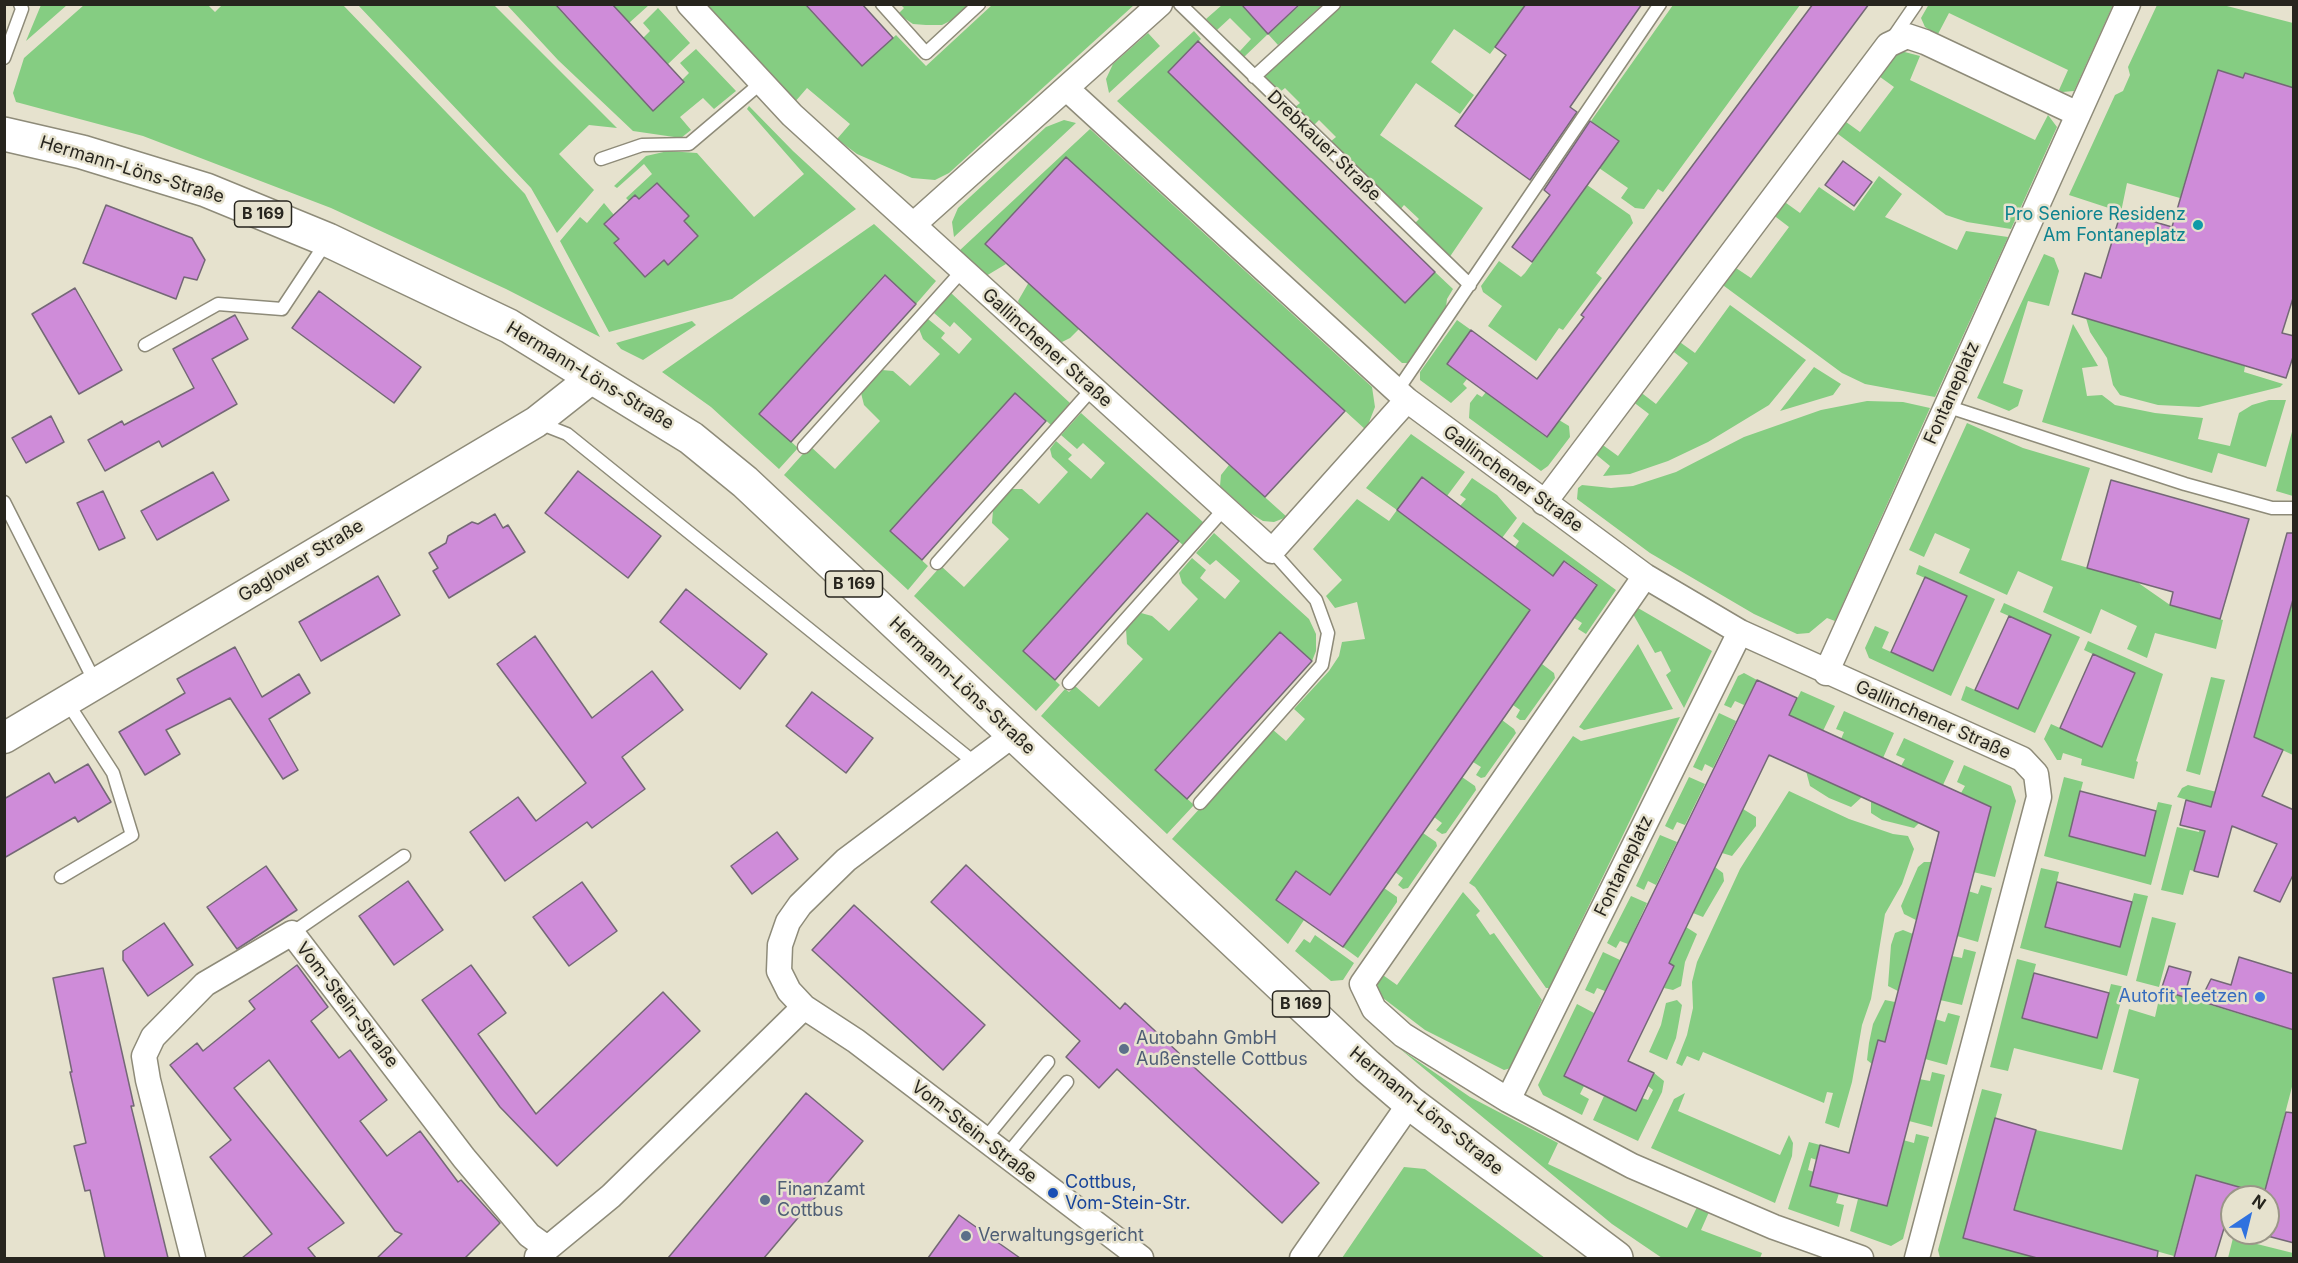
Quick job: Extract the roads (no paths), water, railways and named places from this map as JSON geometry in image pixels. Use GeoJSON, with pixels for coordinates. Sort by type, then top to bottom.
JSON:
{"type":"FeatureCollection","features":[{"type":"Feature","properties":{"kind":"main road","name":"Hermann-Löns-Straße"},"geometry":{"type":"LineString","coordinates":[[4,134],[82,152],[206,190],[328,240],[509,326],[691,438],[746,482],[1366,1066],[1410,1103],[1616,1258]]}},
{"type":"Feature","properties":{"kind":"street","name":"Gallinchener Straße"},"geometry":{"type":"LineString","coordinates":[[689,4],[761,83],[962,271],[1272,551]]}},
{"type":"Feature","properties":{"kind":"street"},"geometry":{"type":"LineString","coordinates":[[913,225],[1160,4]]}},
{"type":"Feature","properties":{"kind":"street","name":"Fontaneplatz"},"geometry":{"type":"LineString","coordinates":[[1826,673],[2128,4]]}},
{"type":"Feature","properties":{"kind":"street"},"geometry":{"type":"LineString","coordinates":[[1544,503],[1888,45],[1907,36],[1925,42],[2078,114]]}},
{"type":"Feature","properties":{"kind":"street","name":"Gallinchener Straße"},"geometry":{"type":"LineString","coordinates":[[1067,89],[1402,396],[1645,576],[1740,632],[1826,673],[2022,759],[2036,774],[2039,797],[1917,1258]]}},
{"type":"Feature","properties":{"kind":"street","name":"Gaglower Straße"},"geometry":{"type":"LineString","coordinates":[[4,738],[536,422],[593,377]]}},
{"type":"Feature","properties":{"kind":"street"},"geometry":{"type":"LineString","coordinates":[[1272,551],[1402,396]]}},
{"type":"Feature","properties":{"kind":"street"},"geometry":{"type":"LineString","coordinates":[[1645,576],[1362,984],[1374,1009],[1403,1035],[1508,1100],[1632,1166],[1774,1227],[1861,1258]]}},
{"type":"Feature","properties":{"kind":"street","name":"Fontaneplatz"},"geometry":{"type":"LineString","coordinates":[[1508,1100],[1740,632]]}},
{"type":"Feature","properties":{"kind":"street","name":"Vom-Stein-Straße"},"geometry":{"type":"LineString","coordinates":[[1013,735],[846,860],[800,905],[788,922],[780,945],[779,970],[789,991],[804,1007],[856,1041],[1141,1258]]}},
{"type":"Feature","properties":{"kind":"street","name":"Vom-Stein-Straße"},"geometry":{"type":"LineString","coordinates":[[193,1258],[144,1056],[153,1037],[205,984],[292,933],[464,1158],[548,1255],[804,1007]]}},
{"type":"Feature","properties":{"kind":"street"},"geometry":{"type":"LineString","coordinates":[[1302,1258],[1410,1103]]}},
{"type":"Feature","properties":{"kind":"lane"},"geometry":{"type":"LineString","coordinates":[[4,58],[22,9],[20,4]]}},
{"type":"Feature","properties":{"kind":"lane"},"geometry":{"type":"LineString","coordinates":[[882,4],[926,53],[979,4]]}},
{"type":"Feature","properties":{"kind":"lane","name":"Drebkauer Straße"},"geometry":{"type":"LineString","coordinates":[[1180,4],[1470,285]]}},
{"type":"Feature","properties":{"kind":"lane"},"geometry":{"type":"LineString","coordinates":[[1254,77],[1334,4]]}},
{"type":"Feature","properties":{"kind":"lane"},"geometry":{"type":"LineString","coordinates":[[1402,396],[1470,285],[1660,4]]}},
{"type":"Feature","properties":{"kind":"lane"},"geometry":{"type":"LineString","coordinates":[[1888,45],[1916,4]]}},
{"type":"Feature","properties":{"kind":"lane"},"geometry":{"type":"LineString","coordinates":[[601,159],[642,145],[689,144],[761,83]]}},
{"type":"Feature","properties":{"kind":"lane"},"geometry":{"type":"LineString","coordinates":[[145,345],[218,304],[282,309],[328,240]]}},
{"type":"Feature","properties":{"kind":"lane"},"geometry":{"type":"LineString","coordinates":[[804,447],[962,271]]}},
{"type":"Feature","properties":{"kind":"lane"},"geometry":{"type":"LineString","coordinates":[[937,563],[1092,389]]}},
{"type":"Feature","properties":{"kind":"lane"},"geometry":{"type":"LineString","coordinates":[[1946,406],[2185,484],[2272,508],[2294,508]]}},
{"type":"Feature","properties":{"kind":"lane"},"geometry":{"type":"LineString","coordinates":[[536,422],[567,434],[975,763]]}},
{"type":"Feature","properties":{"kind":"lane"},"geometry":{"type":"LineString","coordinates":[[4,502],[96,684]]}},
{"type":"Feature","properties":{"kind":"lane"},"geometry":{"type":"LineString","coordinates":[[1069,683],[1225,508]]}},
{"type":"Feature","properties":{"kind":"lane"},"geometry":{"type":"LineString","coordinates":[[1200,803],[1322,665],[1328,633],[1316,600],[1272,551]]}},
{"type":"Feature","properties":{"kind":"lane"},"geometry":{"type":"LineString","coordinates":[[62,877],[132,835],[113,773],[66,701]]}},
{"type":"Feature","properties":{"kind":"lane"},"geometry":{"type":"LineString","coordinates":[[292,933],[404,856]]}},
{"type":"Feature","properties":{"kind":"lane"},"geometry":{"type":"LineString","coordinates":[[984,1140],[1048,1062]]}},
{"type":"Feature","properties":{"kind":"lane"},"geometry":{"type":"LineString","coordinates":[[1006,1156],[1067,1082]]}},
{"type":"Feature","properties":{"kind":"place","name":"Pro Seniore Residenz Am Fontaneplatz"},"geometry":{"type":"Point","coordinates":[2198,225]}},
{"type":"Feature","properties":{"kind":"place","name":"Autofit Teetzen"},"geometry":{"type":"Point","coordinates":[2260,997]}},
{"type":"Feature","properties":{"kind":"place","name":"Autobahn GmbH Außenstelle Cottbus"},"geometry":{"type":"Point","coordinates":[1124,1049]}},
{"type":"Feature","properties":{"kind":"place","name":"Cottbus, Vom-Stein-Str."},"geometry":{"type":"Point","coordinates":[1053,1193]}},
{"type":"Feature","properties":{"kind":"place","name":"Finanzamt Cottbus"},"geometry":{"type":"Point","coordinates":[765,1200]}},
{"type":"Feature","properties":{"kind":"place","name":"Verwaltungsgericht"},"geometry":{"type":"Point","coordinates":[966,1236]}}]}
